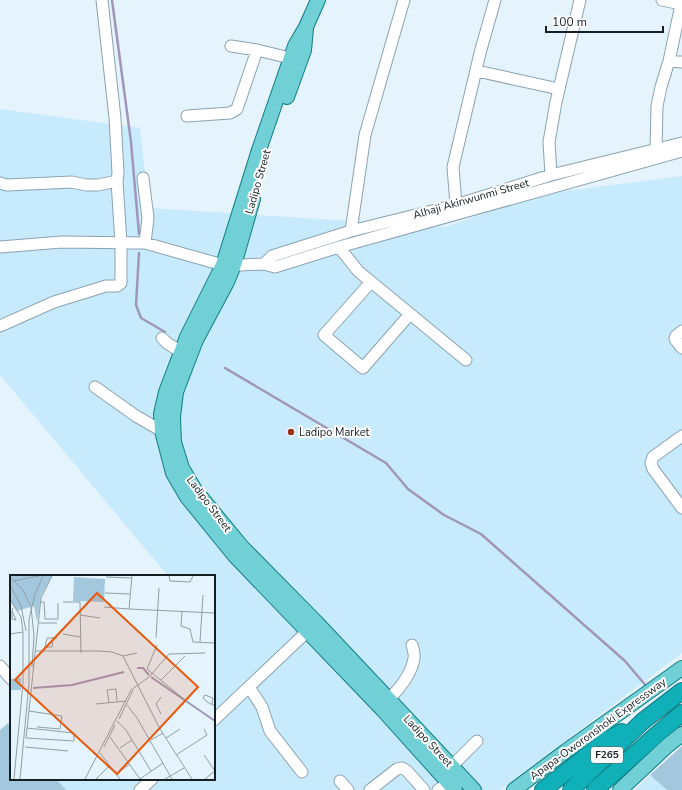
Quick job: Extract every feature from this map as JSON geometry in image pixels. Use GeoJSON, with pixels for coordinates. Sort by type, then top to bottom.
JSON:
{"type":"FeatureCollection","features":[{"type":"Feature","properties":{"kind":"highway","name":"Apapa-Oworonshoki Expressway"},"geometry":{"type":"LineString","coordinates":[[571,790],[644,721],[680,693]]}},
{"type":"Feature","properties":{"kind":"highway","name":"F265"},"geometry":{"type":"LineString","coordinates":[[595,790],[661,740],[682,713]]}},
{"type":"Feature","properties":{"kind":"highway"},"geometry":{"type":"LineString","coordinates":[[543,790],[601,745],[619,733],[644,721]]}},
{"type":"Feature","properties":{"kind":"main road","name":"Ladipo Street"},"geometry":{"type":"LineString","coordinates":[[318,0],[290,58],[259,150],[229,265],[227,282],[196,340],[176,392],[173,417],[174,442],[182,468],[196,490],[447,788]]}},
{"type":"Feature","properties":{"kind":"main road","name":"Ladipo Street"},"geometry":{"type":"LineString","coordinates":[[306,27],[304,50],[266,152],[229,265],[181,352],[166,392],[162,414],[162,431],[173,472],[187,497],[235,556],[389,699],[474,790]]}},
{"type":"Feature","properties":{"kind":"main road","name":"Apapa-Oworonshoki Expressway"},"geometry":{"type":"LineString","coordinates":[[514,790],[682,668]]}},
{"type":"Feature","properties":{"kind":"main road"},"geometry":{"type":"LineString","coordinates":[[620,790],[661,740],[682,734]]}},
{"type":"Feature","properties":{"kind":"street"},"geometry":{"type":"LineString","coordinates":[[0,326],[54,302],[106,286],[117,286],[121,283],[121,243],[115,118],[102,0]]}},
{"type":"Feature","properties":{"kind":"street"},"geometry":{"type":"LineString","coordinates":[[351,231],[365,135],[404,0]]}},
{"type":"Feature","properties":{"kind":"street"},"geometry":{"type":"LineString","coordinates":[[456,205],[453,167],[480,53],[496,0]]}},
{"type":"Feature","properties":{"kind":"street"},"geometry":{"type":"LineString","coordinates":[[551,175],[549,142],[559,89],[580,0]]}},
{"type":"Feature","properties":{"kind":"street"},"geometry":{"type":"LineString","coordinates":[[656,150],[658,106],[661,86],[669,61],[681,2],[662,0]]}},
{"type":"Feature","properties":{"kind":"street"},"geometry":{"type":"LineString","coordinates":[[231,46],[257,50],[290,58]]}},
{"type":"Feature","properties":{"kind":"street"},"geometry":{"type":"LineString","coordinates":[[187,116],[230,113],[237,110],[257,50]]}},
{"type":"Feature","properties":{"kind":"street"},"geometry":{"type":"LineString","coordinates":[[669,61],[682,62]]}},
{"type":"Feature","properties":{"kind":"street"},"geometry":{"type":"LineString","coordinates":[[477,70],[559,89]]}},
{"type":"Feature","properties":{"kind":"street","name":"Alhaji Akinwunmi Street"},"geometry":{"type":"LineString","coordinates":[[264,264],[272,256],[351,231],[456,205],[551,175],[682,143]]}},
{"type":"Feature","properties":{"kind":"street","name":"Alhaji Akinwunmi Street"},"geometry":{"type":"LineString","coordinates":[[0,247],[62,242],[145,243],[229,265],[264,264],[275,268],[339,247],[682,151]]}},
{"type":"Feature","properties":{"kind":"street"},"geometry":{"type":"LineString","coordinates":[[143,178],[148,218],[145,243]]}},
{"type":"Feature","properties":{"kind":"street"},"geometry":{"type":"LineString","coordinates":[[0,183],[7,185],[72,182],[86,185],[98,185],[117,181]]}},
{"type":"Feature","properties":{"kind":"street"},"geometry":{"type":"LineString","coordinates":[[339,247],[358,271],[466,360]]}},
{"type":"Feature","properties":{"kind":"street"},"geometry":{"type":"LineString","coordinates":[[371,282],[324,335],[363,368],[410,314]]}},
{"type":"Feature","properties":{"kind":"street"},"geometry":{"type":"LineString","coordinates":[[682,331],[676,336],[675,339],[682,348]]}},
{"type":"Feature","properties":{"kind":"street"},"geometry":{"type":"LineString","coordinates":[[162,338],[181,352]]}},
{"type":"Feature","properties":{"kind":"street"},"geometry":{"type":"LineString","coordinates":[[96,387],[136,416],[162,431]]}},
{"type":"Feature","properties":{"kind":"street"},"geometry":{"type":"LineString","coordinates":[[682,436],[653,457],[651,463],[653,469],[682,508]]}},
{"type":"Feature","properties":{"kind":"street"},"geometry":{"type":"LineString","coordinates":[[215,719],[312,627]]}},
{"type":"Feature","properties":{"kind":"street"},"geometry":{"type":"LineString","coordinates":[[389,699],[402,685],[412,668],[415,657],[412,645]]}},
{"type":"Feature","properties":{"kind":"street"},"geometry":{"type":"LineString","coordinates":[[0,666],[10,679]]}},
{"type":"Feature","properties":{"kind":"street"},"geometry":{"type":"LineString","coordinates":[[249,687],[262,707],[270,731],[302,772]]}},
{"type":"Feature","properties":{"kind":"street"},"geometry":{"type":"LineString","coordinates":[[452,766],[477,740]]}},
{"type":"Feature","properties":{"kind":"street"},"geometry":{"type":"LineString","coordinates":[[370,790],[397,769],[402,768],[407,771],[424,790]]}},
{"type":"Feature","properties":{"kind":"street"},"geometry":{"type":"LineString","coordinates":[[140,790],[151,780]]}},
{"type":"Feature","properties":{"kind":"street"},"geometry":{"type":"LineString","coordinates":[[340,781],[348,790]]}},
{"type":"Feature","properties":{"kind":"shaded area","name":"Ladipo Market"},"geometry":{"type":"Polygon","coordinates":[[[0,109],[140,128],[149,208],[445,227],[542,194],[682,176],[682,653],[500,790],[66,790],[57,780],[215,780],[215,575],[167,575],[0,375],[0,109]]]}},
{"type":"Feature","properties":{"kind":"shaded area"},"geometry":{"type":"Polygon","coordinates":[[[8,723],[10,726],[10,780],[57,780],[66,790],[0,790],[0,730],[8,723]]]}},
{"type":"Feature","properties":{"kind":"shaded area"},"geometry":{"type":"Polygon","coordinates":[[[682,746],[682,790],[667,790],[650,775],[682,746]]]}},
{"type":"Feature","properties":{"kind":"shaded area"},"geometry":{"type":"Polygon","coordinates":[[[650,775],[667,790],[635,790],[650,775]]]}},
{"type":"Feature","properties":{"kind":"waterway"},"geometry":{"type":"LineString","coordinates":[[112,0],[131,142],[139,234]]}},
{"type":"Feature","properties":{"kind":"waterway"},"geometry":{"type":"LineString","coordinates":[[139,253],[136,305],[141,318],[165,332]]}},
{"type":"Feature","properties":{"kind":"waterway"},"geometry":{"type":"LineString","coordinates":[[225,368],[386,463],[408,489],[444,515],[481,534],[625,661],[647,687]]}},
{"type":"Feature","properties":{"kind":"place","name":"Ladipo Market"},"geometry":{"type":"Point","coordinates":[291,432]}}]}
